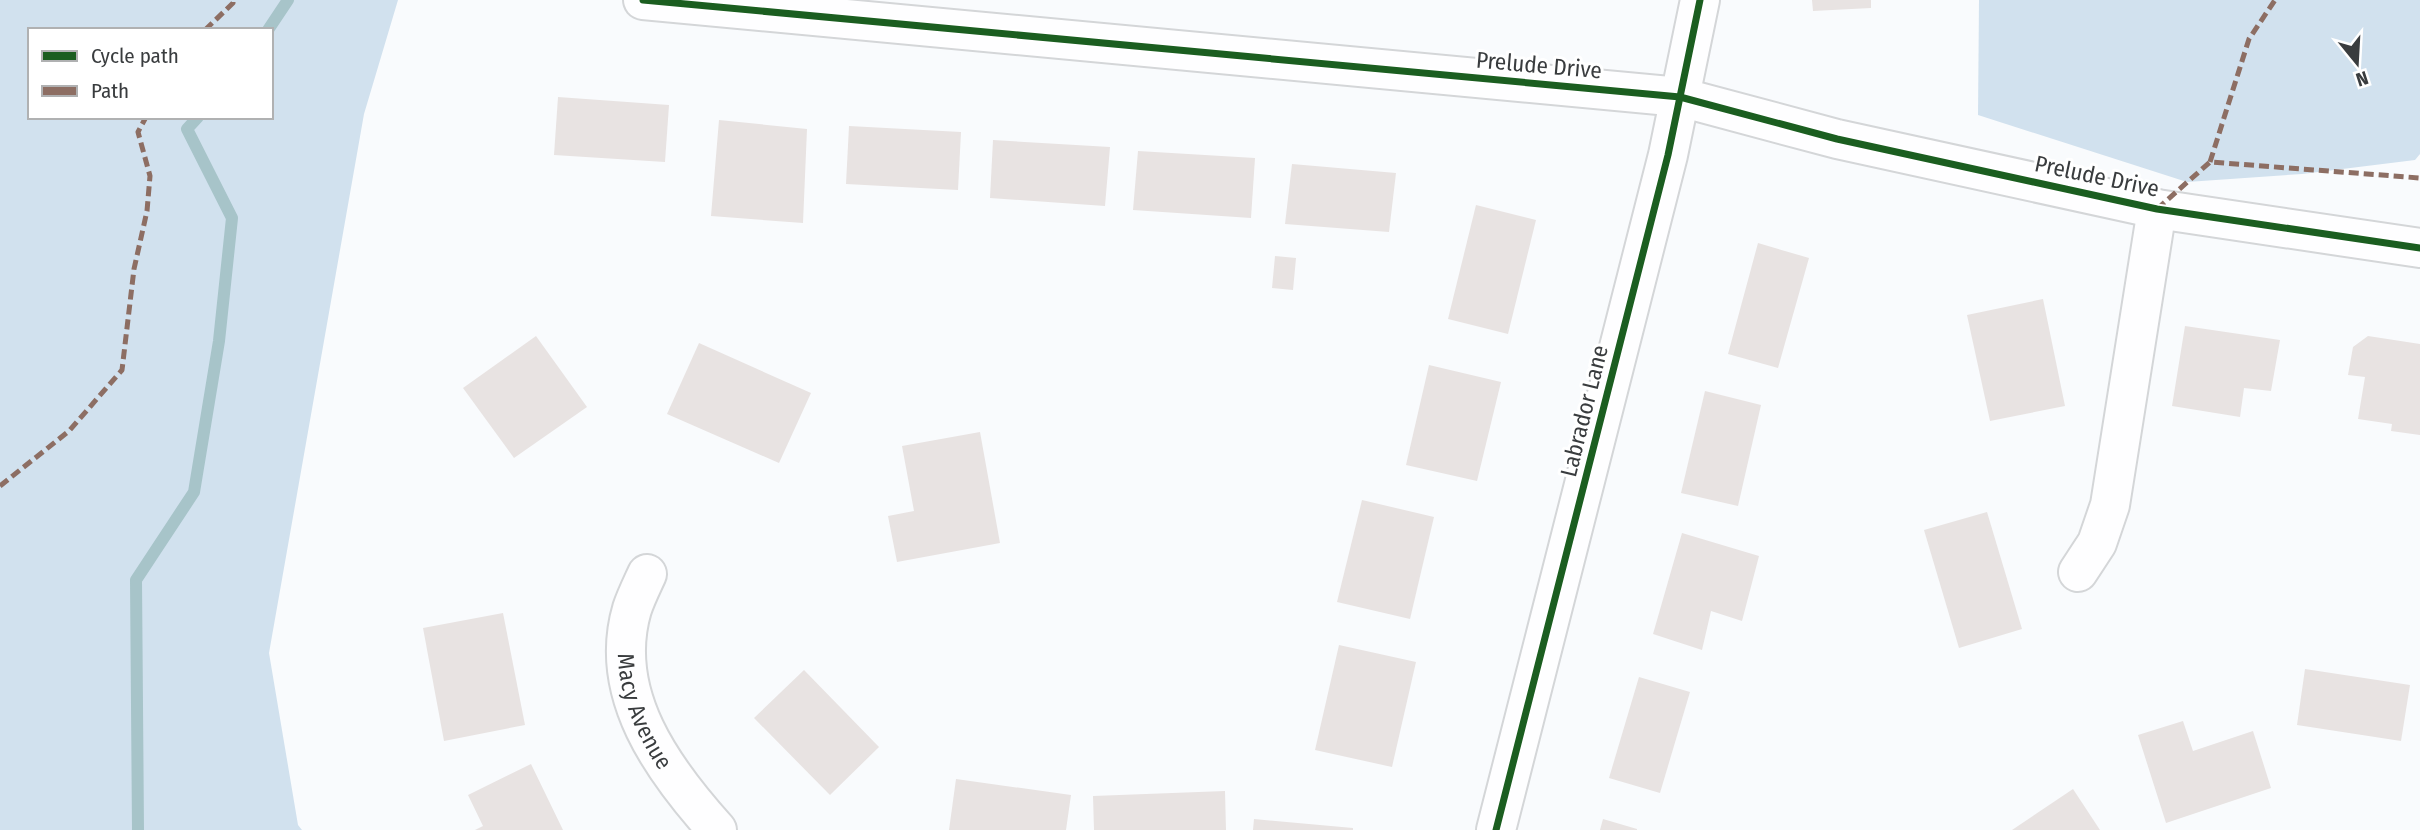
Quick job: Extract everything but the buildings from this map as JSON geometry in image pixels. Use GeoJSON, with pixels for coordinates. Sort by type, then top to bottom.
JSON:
{"type":"FeatureCollection","features":[{"type":"Feature","properties":{"kind":"street","name":"Prelude Drive"},"geometry":{"type":"LineString","coordinates":[[643,0],[1680,97],[1837,139],[2157,209],[2420,248]]}},
{"type":"Feature","properties":{"kind":"street","name":"Labrador Lane"},"geometry":{"type":"LineString","coordinates":[[1496,830],[1654,209],[1700,0]]}},
{"type":"Feature","properties":{"kind":"street"},"geometry":{"type":"LineString","coordinates":[[2078,572],[2097,542],[2110,505],[2157,209]]}},
{"type":"Feature","properties":{"kind":"street","name":"Macy Avenue"},"geometry":{"type":"LineString","coordinates":[[647,574],[632,608],[625,646],[628,684],[639,721],[650,742],[691,801],[717,830]]}},
{"type":"Feature","properties":{"kind":"shaded area"},"geometry":{"type":"Polygon","coordinates":[[[0,0],[398,0],[364,114],[269,653],[298,825],[302,830],[0,830],[0,0]]]}},
{"type":"Feature","properties":{"kind":"shaded area"},"geometry":{"type":"Polygon","coordinates":[[[1979,0],[2420,0],[2420,154],[2415,160],[2302,174],[2187,182],[1978,115],[1979,0]]]}},
{"type":"Feature","properties":{"kind":"waterway"},"geometry":{"type":"LineString","coordinates":[[269,28],[288,0]]}},
{"type":"Feature","properties":{"kind":"waterway"},"geometry":{"type":"LineString","coordinates":[[138,830],[136,580],[194,492],[219,341],[232,218],[187,129],[196,119]]}},
{"type":"Feature","properties":{"kind":"marked path"},"geometry":{"type":"LineString","coordinates":[[207,28],[233,0]]}},
{"type":"Feature","properties":{"kind":"marked path"},"geometry":{"type":"LineString","coordinates":[[2210,162],[2249,39],[2275,0]]}},
{"type":"Feature","properties":{"kind":"marked path"},"geometry":{"type":"LineString","coordinates":[[0,486],[69,431],[122,370],[134,269],[147,211],[150,176],[138,132],[145,119]]}},
{"type":"Feature","properties":{"kind":"marked path"},"geometry":{"type":"LineString","coordinates":[[2157,209],[2210,162],[2420,178]]}},
{"type":"Feature","properties":{"kind":"cycle path"},"geometry":{"type":"LineString","coordinates":[[643,0],[1680,97],[1837,139],[2157,209],[2420,248]]}},
{"type":"Feature","properties":{"kind":"cycle path"},"geometry":{"type":"LineString","coordinates":[[1496,830],[1668,155],[1700,0]]}}]}
